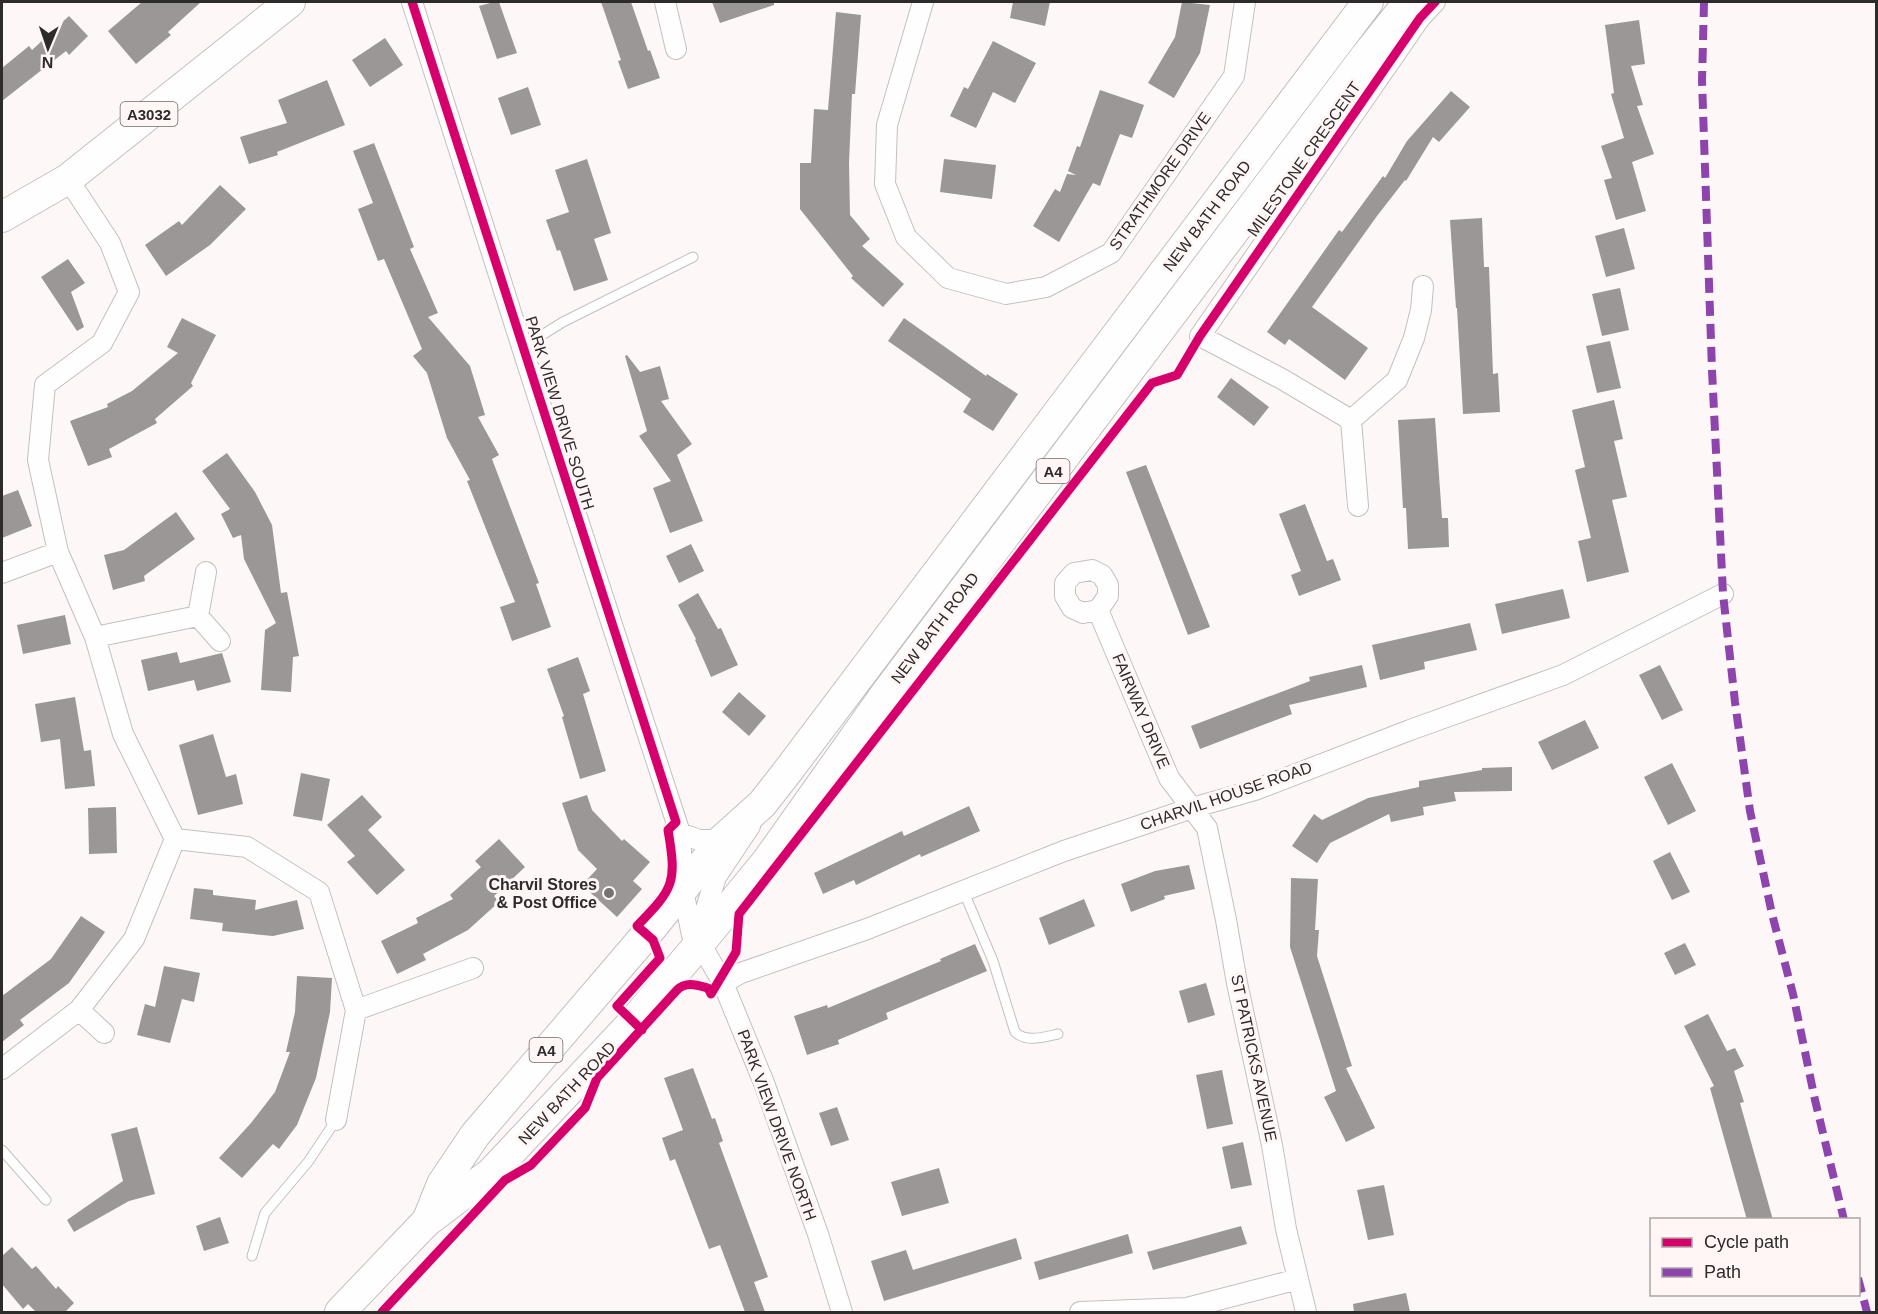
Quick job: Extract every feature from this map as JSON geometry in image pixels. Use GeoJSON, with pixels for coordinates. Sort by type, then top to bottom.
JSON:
{"type":"FeatureCollection","features":[{"type":"Feature","properties":{"kind":"main road","name":"A3032"},"geometry":{"type":"LineString","coordinates":[[2,217],[68,179],[290,2]]}},
{"type":"Feature","properties":{"kind":"main road","name":"NEW BATH ROAD"},"geometry":{"type":"LineString","coordinates":[[426,1221],[442,1184],[475,1135],[683,890],[722,840],[762,804],[1368,2]]}},
{"type":"Feature","properties":{"kind":"main road","name":"NEW BATH ROAD"},"geometry":{"type":"LineString","coordinates":[[340,1312],[426,1221],[491,1173],[633,1022],[767,861],[887,692],[1336,94],[1409,2]]}},
{"type":"Feature","properties":{"kind":"street","name":"PARK VIEW DRIVE SOUTH"},"geometry":{"type":"LineString","coordinates":[[412,2],[680,833],[683,890],[692,935],[700,943]]}},
{"type":"Feature","properties":{"kind":"street"},"geometry":{"type":"LineString","coordinates":[[667,2],[676,49]]}},
{"type":"Feature","properties":{"kind":"street","name":"STRATHMORE DRIVE"},"geometry":{"type":"LineString","coordinates":[[923,2],[887,125],[885,184],[906,237],[948,279],[1006,294],[1046,287],[1111,253],[1234,76],[1245,2]]}},
{"type":"Feature","properties":{"kind":"street","name":"MILESTONE CRESCENT"},"geometry":{"type":"LineString","coordinates":[[1351,420],[1282,379],[1200,336],[1420,18],[1435,2]]}},
{"type":"Feature","properties":{"kind":"street"},"geometry":{"type":"LineString","coordinates":[[2,1069],[79,1010],[134,939],[175,838],[123,734],[95,637],[57,552],[39,459],[45,385],[102,343],[129,292],[111,243],[68,179]]}},
{"type":"Feature","properties":{"kind":"street"},"geometry":{"type":"LineString","coordinates":[[1358,506],[1351,420],[1397,380],[1414,338],[1421,310],[1423,286]]}},
{"type":"Feature","properties":{"kind":"street"},"geometry":{"type":"LineString","coordinates":[[2,573],[57,552]]}},
{"type":"Feature","properties":{"kind":"street"},"geometry":{"type":"LineString","coordinates":[[198,616],[206,572]]}},
{"type":"Feature","properties":{"kind":"street","name":"CHARVIL HOUSE ROAD"},"geometry":{"type":"LineString","coordinates":[[723,983],[741,973],[867,929],[1064,851],[1192,808],[1255,790],[1410,730],[1563,675],[1723,594]]}},
{"type":"Feature","properties":{"kind":"street","name":"FAIRWAY DRIVE"},"geometry":{"type":"LineString","coordinates":[[1098,610],[1169,778],[1192,808]]}},
{"type":"Feature","properties":{"kind":"street"},"geometry":{"type":"LineString","coordinates":[[95,637],[198,616]]}},
{"type":"Feature","properties":{"kind":"street"},"geometry":{"type":"LineString","coordinates":[[198,616],[220,641]]}},
{"type":"Feature","properties":{"kind":"street"},"geometry":{"type":"LineString","coordinates":[[700,943],[705,912],[716,877],[747,832],[762,804]]}},
{"type":"Feature","properties":{"kind":"street","name":"ST PATRICKS AVENUE"},"geometry":{"type":"LineString","coordinates":[[1192,808],[1207,828],[1272,1145],[1286,1229],[1306,1312]]}},
{"type":"Feature","properties":{"kind":"street"},"geometry":{"type":"LineString","coordinates":[[680,833],[699,840],[722,840]]}},
{"type":"Feature","properties":{"kind":"street"},"geometry":{"type":"LineString","coordinates":[[175,838],[247,848],[320,892],[356,1010],[336,1120]]}},
{"type":"Feature","properties":{"kind":"street","name":"PARK VIEW DRIVE NORTH"},"geometry":{"type":"LineString","coordinates":[[700,943],[723,983],[765,1083],[818,1234],[842,1312]]}},
{"type":"Feature","properties":{"kind":"street"},"geometry":{"type":"LineString","coordinates":[[356,1010],[473,968]]}},
{"type":"Feature","properties":{"kind":"street"},"geometry":{"type":"LineString","coordinates":[[79,1010],[104,1033]]}},
{"type":"Feature","properties":{"kind":"street"},"geometry":{"type":"LineString","coordinates":[[1080,1312],[1187,1308],[1298,1280]]}},
{"type":"Feature","properties":{"kind":"lane"},"geometry":{"type":"LineString","coordinates":[[523,347],[563,322],[693,257]]}},
{"type":"Feature","properties":{"kind":"lane"},"geometry":{"type":"LineString","coordinates":[[963,890],[993,961],[1015,1032],[1021,1038],[1035,1039],[1059,1034]]}},
{"type":"Feature","properties":{"kind":"lane"},"geometry":{"type":"LineString","coordinates":[[252,1256],[265,1213],[308,1162],[336,1120]]}},
{"type":"Feature","properties":{"kind":"lane"},"geometry":{"type":"LineString","coordinates":[[2,1150],[46,1200]]}},
{"type":"Feature","properties":{"kind":"building"},"geometry":{"type":"Polygon","coordinates":[[[142,2],[201,2],[168,32],[171,35],[136,64],[108,31],[142,2]]]}},
{"type":"Feature","properties":{"kind":"building"},"geometry":{"type":"Polygon","coordinates":[[[499,2],[517,53],[497,59],[479,6],[499,2]]]}},
{"type":"Feature","properties":{"kind":"building"},"geometry":{"type":"Polygon","coordinates":[[[601,2],[631,2],[660,78],[628,89],[618,61],[621,60],[601,2]]]}},
{"type":"Feature","properties":{"kind":"building"},"geometry":{"type":"Polygon","coordinates":[[[712,2],[774,2],[774,5],[720,23],[712,2]]]}},
{"type":"Feature","properties":{"kind":"building"},"geometry":{"type":"Polygon","coordinates":[[[1013,2],[1050,2],[1045,26],[1010,18],[1013,2]]]}},
{"type":"Feature","properties":{"kind":"building"},"geometry":{"type":"Polygon","coordinates":[[[1182,2],[1210,5],[1200,53],[1174,98],[1148,83],[1175,37],[1182,2]]]}},
{"type":"Feature","properties":{"kind":"building"},"geometry":{"type":"Polygon","coordinates":[[[836,12],[861,15],[855,94],[852,94],[849,163],[850,215],[870,239],[862,246],[904,284],[883,307],[851,278],[853,276],[800,209],[800,163],[811,163],[814,109],[828,110],[836,12]]]}},
{"type":"Feature","properties":{"kind":"building"},"geometry":{"type":"Polygon","coordinates":[[[69,16],[88,36],[69,55],[66,51],[2,101],[2,68],[29,46],[32,50],[69,16]]]}},
{"type":"Feature","properties":{"kind":"building"},"geometry":{"type":"Polygon","coordinates":[[[1639,20],[1645,64],[1631,66],[1643,105],[1637,106],[1654,154],[1632,162],[1646,211],[1616,220],[1604,180],[1612,178],[1601,146],[1624,138],[1611,94],[1614,93],[1605,25],[1639,20]]]}},
{"type":"Feature","properties":{"kind":"building"},"geometry":{"type":"Polygon","coordinates":[[[385,38],[403,65],[370,87],[352,60],[385,38]]]}},
{"type":"Feature","properties":{"kind":"building"},"geometry":{"type":"Polygon","coordinates":[[[993,41],[1036,63],[1015,103],[993,92],[976,128],[950,116],[964,87],[968,89],[993,41]]]}},
{"type":"Feature","properties":{"kind":"building"},"geometry":{"type":"Polygon","coordinates":[[[327,80],[345,125],[277,152],[278,155],[249,164],[240,137],[287,123],[278,100],[327,80]]]}},
{"type":"Feature","properties":{"kind":"building"},"geometry":{"type":"Polygon","coordinates":[[[528,87],[541,125],[511,135],[498,98],[528,87]]]}},
{"type":"Feature","properties":{"kind":"building"},"geometry":{"type":"Polygon","coordinates":[[[1100,90],[1144,105],[1132,138],[1120,134],[1100,186],[1093,183],[1059,242],[1033,226],[1055,189],[1060,192],[1067,174],[1076,175],[1068,171],[1077,146],[1080,147],[1100,90]]]}},
{"type":"Feature","properties":{"kind":"building"},"geometry":{"type":"Polygon","coordinates":[[[1451,91],[1470,107],[1439,142],[1433,137],[1406,181],[1377,216],[1312,307],[1368,348],[1345,380],[1289,339],[1285,345],[1267,332],[1339,230],[1342,232],[1383,176],[1385,178],[1407,141],[1451,91]]]}},
{"type":"Feature","properties":{"kind":"building"},"geometry":{"type":"Polygon","coordinates":[[[374,143],[414,247],[410,249],[438,313],[428,317],[470,366],[485,415],[478,417],[499,455],[492,459],[539,583],[536,584],[551,627],[512,641],[500,607],[515,602],[467,481],[470,480],[447,438],[427,373],[413,356],[422,349],[384,259],[378,261],[358,209],[373,203],[353,151],[374,143]]]}},
{"type":"Feature","properties":{"kind":"building"},"geometry":{"type":"Polygon","coordinates":[[[587,159],[611,233],[594,239],[608,280],[574,291],[560,250],[557,251],[546,220],[569,212],[555,170],[587,159]]]}},
{"type":"Feature","properties":{"kind":"building"},"geometry":{"type":"Polygon","coordinates":[[[944,159],[996,165],[992,199],[940,192],[944,159]]]}},
{"type":"Feature","properties":{"kind":"building"},"geometry":{"type":"Polygon","coordinates":[[[220,185],[246,209],[210,245],[166,276],[145,245],[179,221],[182,225],[220,185]]]}},
{"type":"Feature","properties":{"kind":"building"},"geometry":{"type":"Polygon","coordinates":[[[1482,218],[1484,267],[1489,267],[1493,374],[1498,373],[1500,412],[1463,414],[1450,220],[1482,218]]]}},
{"type":"Feature","properties":{"kind":"building"},"geometry":{"type":"Polygon","coordinates":[[[1624,228],[1635,269],[1606,277],[1595,236],[1624,228]]]}},
{"type":"Feature","properties":{"kind":"building"},"geometry":{"type":"Polygon","coordinates":[[[68,259],[85,283],[71,292],[84,327],[77,331],[41,277],[68,259]]]}},
{"type":"Feature","properties":{"kind":"building"},"geometry":{"type":"Polygon","coordinates":[[[1620,288],[1629,330],[1602,336],[1592,294],[1620,288]]]}},
{"type":"Feature","properties":{"kind":"building"},"geometry":{"type":"Polygon","coordinates":[[[182,318],[216,335],[191,383],[193,386],[155,419],[157,423],[109,449],[112,457],[88,466],[70,421],[108,407],[107,404],[132,391],[178,353],[167,347],[182,318]]]}},
{"type":"Feature","properties":{"kind":"building"},"geometry":{"type":"Polygon","coordinates":[[[904,318],[986,376],[987,374],[1018,394],[993,431],[963,412],[971,399],[888,341],[904,318]]]}},
{"type":"Feature","properties":{"kind":"building"},"geometry":{"type":"Polygon","coordinates":[[[1610,341],[1621,388],[1597,393],[1586,346],[1610,341]]]}},
{"type":"Feature","properties":{"kind":"building"},"geometry":{"type":"Polygon","coordinates":[[[627,355],[640,372],[660,366],[669,399],[661,401],[692,444],[677,455],[703,521],[670,533],[653,488],[671,481],[639,436],[647,431],[625,356],[627,355]]]}},
{"type":"Feature","properties":{"kind":"building"},"geometry":{"type":"Polygon","coordinates":[[[1231,378],[1269,407],[1254,426],[1217,397],[1231,378]]]}},
{"type":"Feature","properties":{"kind":"building"},"geometry":{"type":"Polygon","coordinates":[[[1614,400],[1623,439],[1614,441],[1627,497],[1612,500],[1629,572],[1587,582],[1578,541],[1591,538],[1575,470],[1585,467],[1572,410],[1614,400]]]}},
{"type":"Feature","properties":{"kind":"building"},"geometry":{"type":"Polygon","coordinates":[[[1435,418],[1442,518],[1448,518],[1449,547],[1408,549],[1406,508],[1403,508],[1398,420],[1435,418]]]}},
{"type":"Feature","properties":{"kind":"building"},"geometry":{"type":"Polygon","coordinates":[[[227,453],[255,492],[272,525],[281,593],[287,592],[299,656],[293,657],[291,692],[261,690],[265,630],[276,623],[244,559],[241,535],[233,538],[221,514],[230,509],[202,471],[227,453]]]}},
{"type":"Feature","properties":{"kind":"building"},"geometry":{"type":"Polygon","coordinates":[[[1146,465],[1210,627],[1188,635],[1126,472],[1146,465]]]}},
{"type":"Feature","properties":{"kind":"building"},"geometry":{"type":"Polygon","coordinates":[[[18,490],[32,526],[2,538],[2,496],[18,490]]]}},
{"type":"Feature","properties":{"kind":"building"},"geometry":{"type":"Polygon","coordinates":[[[1305,504],[1327,561],[1333,559],[1341,580],[1299,596],[1291,575],[1301,571],[1279,514],[1305,504]]]}},
{"type":"Feature","properties":{"kind":"building"},"geometry":{"type":"Polygon","coordinates":[[[176,512],[195,539],[144,576],[145,581],[113,590],[104,555],[124,550],[176,512]]]}},
{"type":"Feature","properties":{"kind":"building"},"geometry":{"type":"Polygon","coordinates":[[[691,544],[704,571],[679,583],[666,556],[691,544]]]}},
{"type":"Feature","properties":{"kind":"building"},"geometry":{"type":"Polygon","coordinates":[[[1563,589],[1570,618],[1502,634],[1495,604],[1563,589]]]}},
{"type":"Feature","properties":{"kind":"building"},"geometry":{"type":"Polygon","coordinates":[[[698,593],[718,629],[721,628],[738,665],[711,677],[696,639],[678,605],[698,593]]]}},
{"type":"Feature","properties":{"kind":"building"},"geometry":{"type":"Polygon","coordinates":[[[65,615],[71,644],[23,654],[17,625],[65,615]]]}},
{"type":"Feature","properties":{"kind":"building"},"geometry":{"type":"Polygon","coordinates":[[[1470,623],[1477,650],[1424,662],[1425,669],[1380,680],[1372,645],[1470,623]]]}},
{"type":"Feature","properties":{"kind":"building"},"geometry":{"type":"Polygon","coordinates":[[[177,652],[180,663],[222,653],[231,682],[197,691],[194,680],[148,691],[141,660],[177,652]]]}},
{"type":"Feature","properties":{"kind":"building"},"geometry":{"type":"Polygon","coordinates":[[[578,657],[590,691],[583,694],[606,771],[580,779],[562,717],[564,716],[547,669],[578,657]]]}},
{"type":"Feature","properties":{"kind":"building"},"geometry":{"type":"Polygon","coordinates":[[[1362,665],[1367,687],[1289,705],[1292,714],[1200,749],[1191,726],[1310,681],[1309,677],[1362,665]]]}},
{"type":"Feature","properties":{"kind":"building"},"geometry":{"type":"Polygon","coordinates":[[[1660,665],[1683,710],[1662,720],[1639,675],[1660,665]]]}},
{"type":"Feature","properties":{"kind":"building"},"geometry":{"type":"Polygon","coordinates":[[[739,692],[766,716],[749,736],[722,712],[739,692]]]}},
{"type":"Feature","properties":{"kind":"building"},"geometry":{"type":"Polygon","coordinates":[[[75,697],[84,751],[91,750],[95,786],[65,789],[60,739],[41,742],[35,704],[75,697]]]}},
{"type":"Feature","properties":{"kind":"building"},"geometry":{"type":"Polygon","coordinates":[[[1585,720],[1599,748],[1552,770],[1538,742],[1585,720]]]}},
{"type":"Feature","properties":{"kind":"building"},"geometry":{"type":"Polygon","coordinates":[[[213,734],[226,777],[236,774],[243,804],[198,815],[179,745],[213,734]]]}},
{"type":"Feature","properties":{"kind":"building"},"geometry":{"type":"Polygon","coordinates":[[[1672,763],[1696,811],[1668,825],[1644,777],[1672,763]]]}},
{"type":"Feature","properties":{"kind":"building"},"geometry":{"type":"Polygon","coordinates":[[[1512,767],[1512,791],[1454,792],[1456,801],[1423,807],[1424,815],[1391,822],[1389,814],[1330,843],[1317,863],[1292,846],[1314,814],[1322,820],[1368,798],[1419,787],[1419,781],[1482,770],[1482,768],[1512,767]]]}},
{"type":"Feature","properties":{"kind":"building"},"geometry":{"type":"Polygon","coordinates":[[[301,773],[330,779],[322,821],[293,816],[301,773]]]}},
{"type":"Feature","properties":{"kind":"building"},"geometry":{"type":"Polygon","coordinates":[[[362,795],[382,817],[368,830],[405,870],[377,895],[347,862],[355,856],[327,825],[362,795]]]}},
{"type":"Feature","properties":{"kind":"building"},"geometry":{"type":"Polygon","coordinates":[[[587,795],[592,810],[622,841],[624,839],[650,862],[633,881],[642,889],[617,917],[582,885],[597,869],[578,850],[562,803],[587,795]]]}},
{"type":"Feature","properties":{"kind":"building"},"geometry":{"type":"Polygon","coordinates":[[[969,806],[980,831],[921,857],[920,854],[856,885],[854,880],[823,894],[814,873],[902,831],[904,836],[969,806]]]}},
{"type":"Feature","properties":{"kind":"building"},"geometry":{"type":"Polygon","coordinates":[[[116,807],[117,853],[89,854],[88,808],[116,807]]]}},
{"type":"Feature","properties":{"kind":"building"},"geometry":{"type":"Polygon","coordinates":[[[499,839],[525,867],[494,896],[499,902],[468,930],[423,954],[426,960],[397,974],[381,941],[418,923],[416,918],[453,899],[450,895],[481,867],[475,861],[499,839]]]}},
{"type":"Feature","properties":{"kind":"building"},"geometry":{"type":"Polygon","coordinates":[[[1670,852],[1690,892],[1672,900],[1653,861],[1670,852]]]}},
{"type":"Feature","properties":{"kind":"building"},"geometry":{"type":"Polygon","coordinates":[[[1189,865],[1195,889],[1164,896],[1165,899],[1131,912],[1121,884],[1155,871],[1189,865]]]}},
{"type":"Feature","properties":{"kind":"building"},"geometry":{"type":"Polygon","coordinates":[[[1291,878],[1318,879],[1315,930],[1319,930],[1317,956],[1352,1066],[1346,1068],[1375,1128],[1346,1142],[1324,1097],[1336,1091],[1290,947],[1291,878]]]}},
{"type":"Feature","properties":{"kind":"building"},"geometry":{"type":"Polygon","coordinates":[[[194,888],[213,890],[213,895],[256,900],[255,910],[297,900],[304,929],[273,936],[222,931],[223,923],[190,919],[194,888]]]}},
{"type":"Feature","properties":{"kind":"building"},"geometry":{"type":"Polygon","coordinates":[[[1084,899],[1095,926],[1049,945],[1039,918],[1084,899]]]}},
{"type":"Feature","properties":{"kind":"building"},"geometry":{"type":"Polygon","coordinates":[[[81,916],[105,932],[69,983],[20,1020],[24,1025],[2,1042],[2,996],[51,959],[81,916]]]}},
{"type":"Feature","properties":{"kind":"building"},"geometry":{"type":"Polygon","coordinates":[[[1685,943],[1696,965],[1675,975],[1664,953],[1685,943]]]}},
{"type":"Feature","properties":{"kind":"building"},"geometry":{"type":"Polygon","coordinates":[[[975,944],[987,971],[886,1013],[888,1019],[838,1040],[839,1044],[807,1055],[794,1016],[827,1005],[828,1008],[941,961],[940,959],[975,944]]]}},
{"type":"Feature","properties":{"kind":"building"},"geometry":{"type":"Polygon","coordinates":[[[164,966],[200,973],[194,1002],[182,999],[170,1043],[137,1035],[145,1004],[155,1007],[164,966]]]}},
{"type":"Feature","properties":{"kind":"building"},"geometry":{"type":"Polygon","coordinates":[[[297,976],[332,978],[330,1012],[316,1078],[297,1125],[279,1149],[273,1144],[242,1178],[219,1158],[275,1092],[290,1052],[286,1052],[295,1012],[297,976]]]}},
{"type":"Feature","properties":{"kind":"building"},"geometry":{"type":"Polygon","coordinates":[[[1206,983],[1215,1015],[1188,1023],[1179,991],[1206,983]]]}},
{"type":"Feature","properties":{"kind":"building"},"geometry":{"type":"Polygon","coordinates":[[[1708,1014],[1727,1051],[1735,1048],[1744,1066],[1734,1071],[1744,1102],[1740,1103],[1772,1218],[1746,1218],[1710,1088],[1714,1086],[1684,1026],[1708,1014]]]}},
{"type":"Feature","properties":{"kind":"building"},"geometry":{"type":"Polygon","coordinates":[[[693,1068],[712,1119],[715,1118],[723,1141],[719,1143],[768,1277],[754,1282],[765,1312],[745,1312],[720,1245],[709,1249],[675,1159],[670,1161],[662,1138],[683,1130],[664,1078],[693,1068]]]}},
{"type":"Feature","properties":{"kind":"building"},"geometry":{"type":"Polygon","coordinates":[[[1222,1070],[1233,1124],[1207,1129],[1196,1075],[1222,1070]]]}},
{"type":"Feature","properties":{"kind":"building"},"geometry":{"type":"Polygon","coordinates":[[[837,1107],[849,1140],[831,1146],[819,1113],[837,1107]]]}},
{"type":"Feature","properties":{"kind":"building"},"geometry":{"type":"Polygon","coordinates":[[[137,1127],[155,1194],[129,1201],[74,1232],[67,1220],[123,1181],[111,1134],[137,1127]]]}},
{"type":"Feature","properties":{"kind":"building"},"geometry":{"type":"Polygon","coordinates":[[[1243,1142],[1252,1185],[1231,1189],[1222,1147],[1243,1142]]]}},
{"type":"Feature","properties":{"kind":"building"},"geometry":{"type":"Polygon","coordinates":[[[939,1168],[949,1203],[902,1216],[891,1182],[939,1168]]]}},
{"type":"Feature","properties":{"kind":"building"},"geometry":{"type":"Polygon","coordinates":[[[1384,1185],[1394,1235],[1368,1240],[1357,1190],[1384,1185]]]}},
{"type":"Feature","properties":{"kind":"building"},"geometry":{"type":"Polygon","coordinates":[[[220,1217],[229,1243],[204,1251],[196,1226],[220,1217]]]}},
{"type":"Feature","properties":{"kind":"building"},"geometry":{"type":"Polygon","coordinates":[[[1241,1226],[1247,1244],[1153,1270],[1147,1252],[1241,1226]]]}},
{"type":"Feature","properties":{"kind":"building"},"geometry":{"type":"Polygon","coordinates":[[[1128,1234],[1133,1253],[1039,1280],[1034,1262],[1128,1234]]]}},
{"type":"Feature","properties":{"kind":"building"},"geometry":{"type":"Polygon","coordinates":[[[1016,1238],[1022,1259],[884,1301],[871,1261],[906,1250],[913,1270],[1016,1238]]]}},
{"type":"Feature","properties":{"kind":"building"},"geometry":{"type":"Polygon","coordinates":[[[12,1247],[32,1269],[36,1266],[56,1289],[58,1286],[74,1303],[65,1312],[36,1312],[28,1304],[23,1309],[2,1284],[2,1256],[12,1247]]]}},
{"type":"Feature","properties":{"kind":"building"},"geometry":{"type":"Polygon","coordinates":[[[1406,1293],[1410,1312],[1354,1312],[1353,1304],[1406,1293]]]}},
{"type":"Feature","properties":{"kind":"marked path"},"geometry":{"type":"LineString","coordinates":[[1704,2],[1702,81],[1712,370],[1723,594],[1735,702],[1750,811],[1844,1218]]}},
{"type":"Feature","properties":{"kind":"marked path"},"geometry":{"type":"LineString","coordinates":[[1860,1286],[1867,1312]]}},
{"type":"Feature","properties":{"kind":"cycle path"},"geometry":{"type":"LineString","coordinates":[[412,2],[676,822],[668,830],[672,862],[670,884],[659,902],[637,926],[653,940],[660,958],[617,1006],[642,1030]]}},
{"type":"Feature","properties":{"kind":"cycle path"},"geometry":{"type":"LineString","coordinates":[[382,1312],[505,1180],[531,1165],[585,1108],[597,1078],[680,987],[696,985],[708,988],[711,994],[736,952],[739,914],[1152,383],[1177,375],[1200,336],[1420,18],[1435,2]]}},
{"type":"Feature","properties":{"kind":"place","name":"Charvil Stores & Post Office"},"geometry":{"type":"Point","coordinates":[609,893]}}]}
